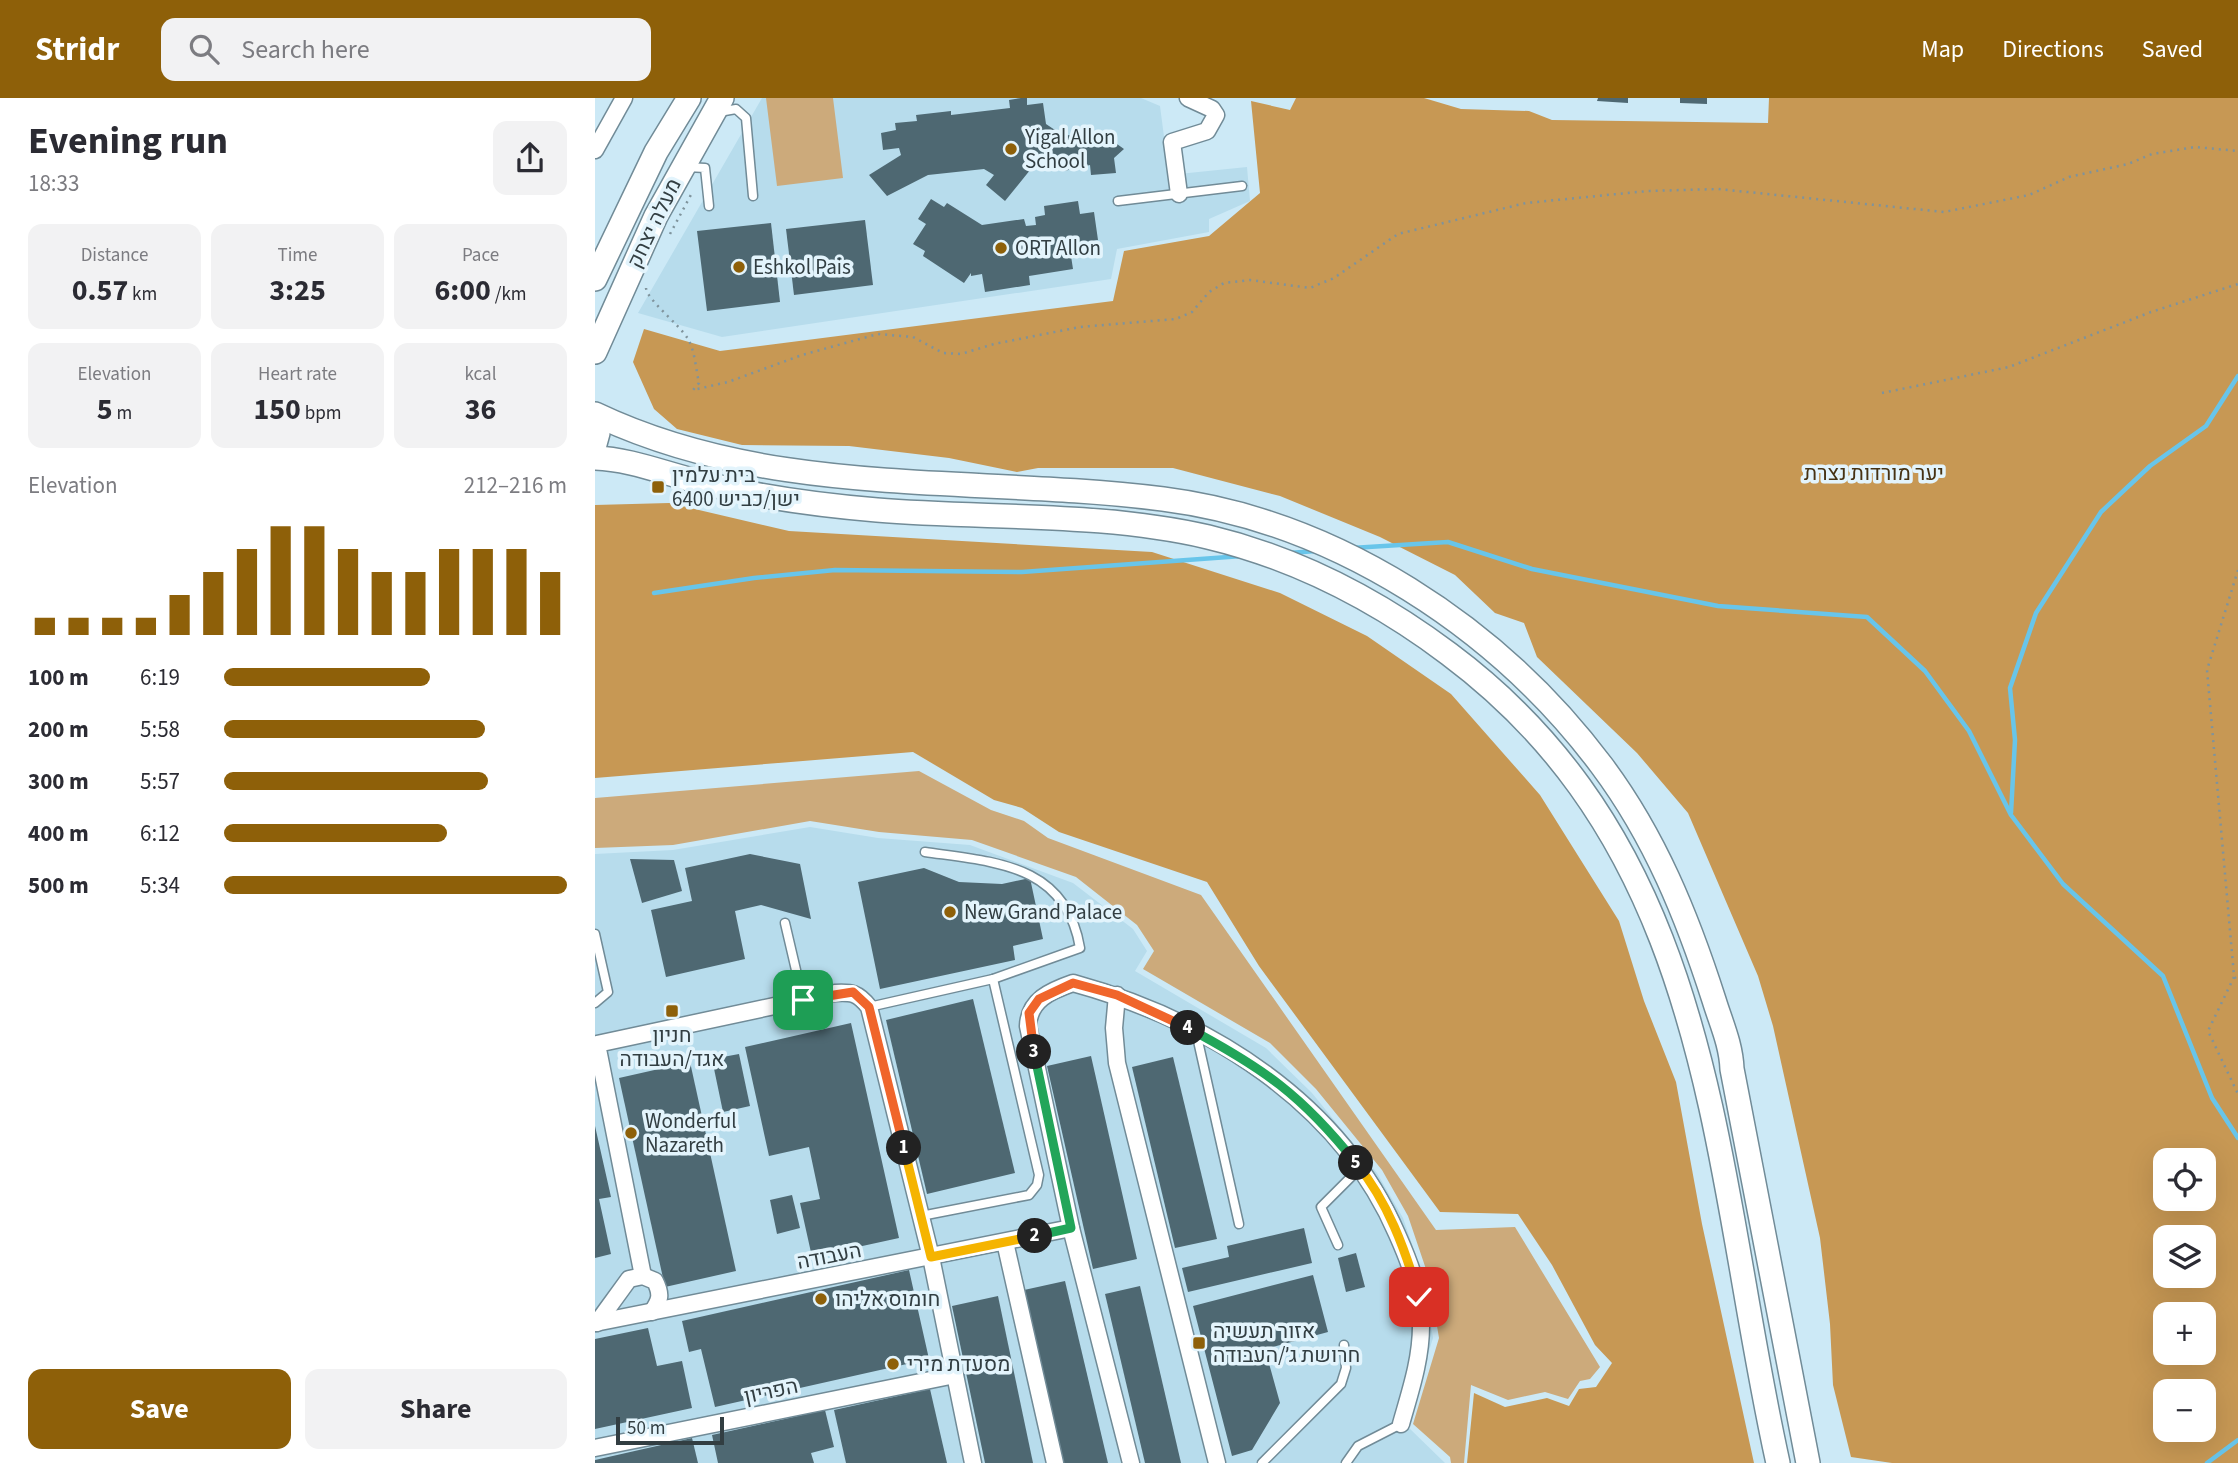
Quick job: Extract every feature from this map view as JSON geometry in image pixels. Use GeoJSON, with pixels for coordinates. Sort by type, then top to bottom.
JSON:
{"type":"FeatureCollection","features":[{"type":"Feature","properties":{"kind":"main road","name":"מעלה יצחק"},"geometry":{"type":"LineString","coordinates":[[595,279],[651,163],[689,98]]}},
{"type":"Feature","properties":{"kind":"main road","name":"מעלה יצחק"},"geometry":{"type":"LineString","coordinates":[[595,352],[656,216],[717,106]]}},
{"type":"Feature","properties":{"kind":"main road"},"geometry":{"type":"LineString","coordinates":[[595,415],[598,433],[595,444]]}},
{"type":"Feature","properties":{"kind":"main road"},"geometry":{"type":"LineString","coordinates":[[595,415],[649,438],[711,456],[793,471],[882,482],[1140,497],[1220,510],[1276,528],[1349,557],[1426,601],[1506,661],[1579,736],[1623,795],[1661,862],[1692,936],[1731,1047],[1808,1463]]}},
{"type":"Feature","properties":{"kind":"main road"},"geometry":{"type":"LineString","coordinates":[[595,458],[640,466],[704,484],[828,506],[1137,526],[1213,539],[1267,555],[1336,583],[1410,625],[1487,682],[1556,755],[1599,811],[1636,874],[1665,946],[1690,1021],[1707,1089],[1778,1463]]}},
{"type":"Feature","properties":{"kind":"street"},"geometry":{"type":"LineString","coordinates":[[595,150],[624,98]]}},
{"type":"Feature","properties":{"kind":"street"},"geometry":{"type":"LineString","coordinates":[[1179,194],[1173,142],[1207,131],[1216,115],[1212,109],[1188,98]]}},
{"type":"Feature","properties":{"kind":"street"},"geometry":{"type":"LineString","coordinates":[[1131,1463],[1071,1228],[1028,1026],[1029,1013],[1039,999],[1073,983],[1117,995],[1196,1032],[1244,1059],[1286,1087],[1325,1123],[1360,1168],[1387,1210],[1406,1255],[1419,1297],[1421,1325],[1418,1360],[1401,1424]]}},
{"type":"Feature","properties":{"kind":"street"},"geometry":{"type":"LineString","coordinates":[[643,1276],[596,1040],[853,992],[869,1007],[931,1257],[974,1463]]}},
{"type":"Feature","properties":{"kind":"street"},"geometry":{"type":"LineString","coordinates":[[1117,995],[1114,1028],[1117,1063],[1217,1463]]}},
{"type":"Feature","properties":{"kind":"street","name":"העבודה"},"geometry":{"type":"LineString","coordinates":[[596,1323],[1071,1228]]}},
{"type":"Feature","properties":{"kind":"street"},"geometry":{"type":"LineString","coordinates":[[1005,1242],[1055,1463]]}},
{"type":"Feature","properties":{"kind":"street"},"geometry":{"type":"LineString","coordinates":[[596,1323],[629,1279],[643,1276],[655,1281],[661,1293],[652,1312]]}},
{"type":"Feature","properties":{"kind":"street","name":"הפריון"},"geometry":{"type":"LineString","coordinates":[[595,1448],[955,1375]]}},
{"type":"Feature","properties":{"kind":"lane"},"geometry":{"type":"LineString","coordinates":[[717,106],[736,109],[746,118],[753,196]]}},
{"type":"Feature","properties":{"kind":"lane"},"geometry":{"type":"LineString","coordinates":[[682,166],[705,168],[709,206]]}},
{"type":"Feature","properties":{"kind":"lane"},"geometry":{"type":"LineString","coordinates":[[1118,201],[1241,186]]}},
{"type":"Feature","properties":{"kind":"lane"},"geometry":{"type":"LineString","coordinates":[[869,1007],[993,979],[1080,948],[1077,927],[1054,891],[1034,874],[970,858],[925,852]]}},
{"type":"Feature","properties":{"kind":"lane"},"geometry":{"type":"LineString","coordinates":[[785,923],[803,1000]]}},
{"type":"Feature","properties":{"kind":"lane"},"geometry":{"type":"LineString","coordinates":[[595,934],[608,992],[595,1003]]}},
{"type":"Feature","properties":{"kind":"lane"},"geometry":{"type":"LineString","coordinates":[[921,1216],[1029,1195],[1037,1185],[1039,1175],[993,979]]}},
{"type":"Feature","properties":{"kind":"lane"},"geometry":{"type":"LineString","coordinates":[[1196,1032],[1239,1224]]}},
{"type":"Feature","properties":{"kind":"lane"},"geometry":{"type":"LineString","coordinates":[[1338,1245],[1321,1207],[1360,1168]]}},
{"type":"Feature","properties":{"kind":"lane"},"geometry":{"type":"LineString","coordinates":[[1262,1463],[1341,1384],[1346,1368],[1344,1345]]}},
{"type":"Feature","properties":{"kind":"lane"},"geometry":{"type":"LineString","coordinates":[[1346,1463],[1358,1446],[1401,1424]]}},
{"type":"Feature","properties":{"kind":"path"},"geometry":{"type":"LineString","coordinates":[[649,278],[645,290],[648,297],[669,313],[690,341],[699,383],[693,390],[728,383],[802,355],[878,334],[913,338],[943,353],[961,354],[994,344],[1080,327],[1176,319],[1192,312],[1209,292],[1224,283],[1250,280],[1310,288],[1334,278],[1398,234],[1526,203],[1648,191],[1718,189],[1944,212],[2029,195],[2069,177],[2128,164],[2152,154],[2195,147],[2238,151]]}},
{"type":"Feature","properties":{"kind":"path"},"geometry":{"type":"LineString","coordinates":[[666,241],[705,168]]}},
{"type":"Feature","properties":{"kind":"path"},"geometry":{"type":"LineString","coordinates":[[1882,393],[2009,367],[2151,312],[2238,284]]}},
{"type":"Feature","properties":{"kind":"path"},"geometry":{"type":"LineString","coordinates":[[2238,570],[2207,670],[2234,976],[2238,982]]}},
{"type":"Feature","properties":{"kind":"path"},"geometry":{"type":"LineString","coordinates":[[2234,976],[2208,1031],[2238,1094]]}},
{"type":"Feature","properties":{"kind":"shaded area"},"geometry":{"type":"Polygon","coordinates":[[[762,98],[1141,98],[1160,106],[1169,175],[1247,167],[1250,201],[1209,219],[1209,232],[1117,249],[1111,279],[722,337],[638,313],[762,98]]]}},
{"type":"Feature","properties":{"kind":"shaded area"},"geometry":{"type":"Polygon","coordinates":[[[766,98],[833,98],[843,178],[777,186],[766,98]]]}},
{"type":"Feature","properties":{"kind":"shaded area"},"geometry":{"type":"Polygon","coordinates":[[[919,771],[991,810],[1024,821],[1048,838],[1201,895],[1436,1230],[1515,1227],[1600,1367],[1590,1379],[1580,1381],[1568,1399],[1545,1392],[1508,1400],[1471,1385],[1464,1463],[1451,1463],[1450,1457],[1413,1424],[1439,1338],[1429,1278],[1408,1216],[1382,1170],[1316,1089],[1270,1043],[1143,969],[1154,951],[1137,925],[1076,877],[972,840],[879,832],[810,821],[673,845],[595,848],[595,798],[919,771]]]}},
{"type":"Feature","properties":{"kind":"shaded area"},"geometry":{"type":"Polygon","coordinates":[[[810,827],[878,838],[970,845],[1073,883],[1133,929],[1147,951],[1135,971],[1266,1048],[1312,1093],[1377,1173],[1403,1218],[1424,1279],[1433,1338],[1406,1425],[1445,1463],[595,1463],[595,854],[673,850],[810,827]]]}},
{"type":"Feature","properties":{"kind":"green space","name":"יער מורדות נצרת"},"geometry":{"type":"Polygon","coordinates":[[[1296,98],[1424,98],[1461,109],[1529,111],[1552,120],[1768,123],[1769,98],[2238,98],[2238,1463],[1892,1463],[1851,1457],[1833,1385],[1830,1324],[1820,1238],[1773,1026],[1758,976],[1688,813],[1637,753],[1537,657],[1524,623],[1495,613],[1455,575],[1380,537],[1280,496],[1173,468],[1038,468],[1017,472],[949,458],[849,446],[742,445],[677,429],[654,409],[633,362],[644,329],[720,351],[1113,301],[1124,251],[1209,236],[1260,193],[1251,101],[1290,110],[1296,98]]]}},
{"type":"Feature","properties":{"kind":"green space"},"geometry":{"type":"Polygon","coordinates":[[[669,503],[789,531],[1152,552],[1280,593],[1367,636],[1451,694],[1540,795],[1619,921],[1644,1001],[1676,1082],[1702,1224],[1754,1463],[1467,1463],[1474,1393],[1505,1407],[1547,1398],[1569,1406],[1579,1389],[1596,1387],[1612,1363],[1595,1345],[1552,1265],[1518,1214],[1440,1212],[1259,966],[1207,882],[1059,832],[1022,808],[994,800],[913,752],[595,778],[595,505],[669,503]]]}},
{"type":"Feature","properties":{"kind":"building","name":"Yigal Allon School"},"geometry":{"type":"Polygon","coordinates":[[[1027,98],[1027,105],[1043,103],[1046,124],[1061,134],[1074,136],[1110,131],[1110,139],[1124,149],[1114,158],[1116,173],[1091,175],[1090,165],[1064,171],[1043,154],[1005,201],[986,185],[994,175],[984,169],[928,175],[887,196],[869,175],[901,155],[899,148],[883,150],[881,133],[896,130],[895,123],[917,121],[916,115],[951,111],[951,115],[1010,108],[1009,100],[1027,98]]]}},
{"type":"Feature","properties":{"kind":"building"},"geometry":{"type":"Polygon","coordinates":[[[1598,98],[1628,98],[1628,103],[1597,101],[1598,98]]]}},
{"type":"Feature","properties":{"kind":"building"},"geometry":{"type":"Polygon","coordinates":[[[1680,98],[1707,98],[1707,104],[1680,103],[1680,98]]]}},
{"type":"Feature","properties":{"kind":"building","name":"ORT Allon"},"geometry":{"type":"Polygon","coordinates":[[[931,199],[944,207],[947,203],[982,225],[1024,219],[1026,226],[1036,225],[1035,217],[1045,215],[1044,206],[1078,201],[1080,214],[1094,212],[1098,240],[1081,243],[1083,254],[1071,256],[1073,269],[1029,276],[1030,285],[985,292],[982,274],[971,276],[971,273],[964,283],[923,256],[925,251],[913,244],[926,224],[918,219],[931,199]]]}},
{"type":"Feature","properties":{"kind":"building"},"geometry":{"type":"Polygon","coordinates":[[[865,220],[873,285],[794,295],[786,229],[865,220]]]}},
{"type":"Feature","properties":{"kind":"building","name":"Eshkol Pais"},"geometry":{"type":"Polygon","coordinates":[[[771,223],[780,302],[707,311],[697,231],[771,223]]]}},
{"type":"Feature","properties":{"kind":"building"},"geometry":{"type":"Polygon","coordinates":[[[750,854],[800,864],[811,919],[761,905],[735,911],[745,959],[666,977],[651,910],[692,901],[685,868],[750,854]]]}},
{"type":"Feature","properties":{"kind":"building"},"geometry":{"type":"Polygon","coordinates":[[[630,859],[674,860],[682,891],[642,903],[630,859]]]}},
{"type":"Feature","properties":{"kind":"building","name":"New Grand Palace"},"geometry":{"type":"Polygon","coordinates":[[[924,868],[959,882],[1002,884],[1030,878],[1043,939],[1013,946],[1015,960],[880,989],[858,882],[924,868]]]}},
{"type":"Feature","properties":{"kind":"building"},"geometry":{"type":"Polygon","coordinates":[[[973,999],[1015,1173],[927,1194],[886,1020],[973,999]]]}},
{"type":"Feature","properties":{"kind":"building"},"geometry":{"type":"Polygon","coordinates":[[[851,1023],[899,1238],[812,1257],[800,1203],[820,1199],[809,1147],[769,1156],[745,1047],[851,1023]]]}},
{"type":"Feature","properties":{"kind":"building"},"geometry":{"type":"Polygon","coordinates":[[[739,1054],[750,1106],[723,1112],[712,1059],[739,1054]]]}},
{"type":"Feature","properties":{"kind":"building"},"geometry":{"type":"Polygon","coordinates":[[[1091,1056],[1137,1259],[1093,1269],[1047,1066],[1091,1056]]]}},
{"type":"Feature","properties":{"kind":"building"},"geometry":{"type":"Polygon","coordinates":[[[1173,1057],[1217,1239],[1175,1248],[1132,1067],[1173,1057]]]}},
{"type":"Feature","properties":{"kind":"building"},"geometry":{"type":"Polygon","coordinates":[[[690,1062],[736,1271],[665,1287],[619,1078],[690,1062]]]}},
{"type":"Feature","properties":{"kind":"building"},"geometry":{"type":"Polygon","coordinates":[[[595,1126],[611,1197],[599,1199],[611,1254],[595,1258],[595,1126]]]}},
{"type":"Feature","properties":{"kind":"building"},"geometry":{"type":"Polygon","coordinates":[[[792,1195],[800,1228],[777,1234],[770,1200],[792,1195]]]}},
{"type":"Feature","properties":{"kind":"building"},"geometry":{"type":"Polygon","coordinates":[[[1304,1228],[1312,1263],[1188,1292],[1182,1268],[1229,1257],[1227,1246],[1304,1228]]]}},
{"type":"Feature","properties":{"kind":"building"},"geometry":{"type":"Polygon","coordinates":[[[1356,1253],[1365,1287],[1346,1292],[1338,1258],[1356,1253]]]}},
{"type":"Feature","properties":{"kind":"building"},"geometry":{"type":"Polygon","coordinates":[[[909,1270],[929,1359],[715,1407],[701,1349],[689,1352],[682,1321],[909,1270]]]}},
{"type":"Feature","properties":{"kind":"building"},"geometry":{"type":"Polygon","coordinates":[[[1313,1275],[1328,1332],[1265,1349],[1280,1403],[1252,1450],[1232,1456],[1193,1306],[1313,1275]]]}},
{"type":"Feature","properties":{"kind":"building"},"geometry":{"type":"Polygon","coordinates":[[[1065,1281],[1108,1463],[1064,1463],[1024,1290],[1065,1281]]]}},
{"type":"Feature","properties":{"kind":"building"},"geometry":{"type":"Polygon","coordinates":[[[1140,1286],[1181,1463],[1145,1463],[1105,1294],[1140,1286]]]}},
{"type":"Feature","properties":{"kind":"building"},"geometry":{"type":"Polygon","coordinates":[[[998,1296],[1033,1463],[985,1463],[952,1306],[998,1296]]]}},
{"type":"Feature","properties":{"kind":"building"},"geometry":{"type":"Polygon","coordinates":[[[648,1328],[657,1366],[682,1361],[692,1408],[595,1429],[595,1339],[648,1328]]]}},
{"type":"Feature","properties":{"kind":"building"},"geometry":{"type":"Polygon","coordinates":[[[930,1389],[947,1463],[846,1463],[834,1410],[930,1389]]]}},
{"type":"Feature","properties":{"kind":"building"},"geometry":{"type":"Polygon","coordinates":[[[825,1410],[834,1447],[811,1453],[814,1463],[718,1463],[712,1435],[825,1410]]]}},
{"type":"Feature","properties":{"kind":"building"},"geometry":{"type":"Polygon","coordinates":[[[692,1438],[698,1463],[595,1463],[595,1460],[692,1438]]]}},
{"type":"Feature","properties":{"kind":"waterway"},"geometry":{"type":"LineString","coordinates":[[2011,813],[2015,740],[2010,688],[2036,613],[2101,512],[2150,466],[2206,426],[2238,376]]}},
{"type":"Feature","properties":{"kind":"waterway"},"geometry":{"type":"LineString","coordinates":[[1352,548],[1448,542],[1532,569],[1718,606],[1867,617],[1925,671],[1969,731],[2011,815],[2063,884],[2163,976],[2212,1098],[2238,1138]]}},
{"type":"Feature","properties":{"kind":"waterway"},"geometry":{"type":"LineString","coordinates":[[1289,553],[1316,551]]}},
{"type":"Feature","properties":{"kind":"waterway"},"geometry":{"type":"LineString","coordinates":[[654,593],[754,578],[835,570],[1022,572],[1242,556]]}},
{"type":"Feature","properties":{"kind":"waterway"},"geometry":{"type":"LineString","coordinates":[[2207,1463],[2238,1440]]}},
{"type":"Feature","properties":{"kind":"place","name":"Yigal Allon School"},"geometry":{"type":"Point","coordinates":[1011,149]}},
{"type":"Feature","properties":{"kind":"place","name":"ORT Allon"},"geometry":{"type":"Point","coordinates":[1001,248]}},
{"type":"Feature","properties":{"kind":"place","name":"Eshkol Pais"},"geometry":{"type":"Point","coordinates":[739,267]}},
{"type":"Feature","properties":{"kind":"place","name":"בית עלמין ישן/כביש 6400"},"geometry":{"type":"Point","coordinates":[658,487]}},
{"type":"Feature","properties":{"kind":"place","name":"New Grand Palace"},"geometry":{"type":"Point","coordinates":[950,912]}},
{"type":"Feature","properties":{"kind":"place","name":"חניון אגד/העבודה"},"geometry":{"type":"Point","coordinates":[672,1011]}},
{"type":"Feature","properties":{"kind":"place","name":"Wonderful Nazareth"},"geometry":{"type":"Point","coordinates":[631,1133]}},
{"type":"Feature","properties":{"kind":"place","name":"חומוס אליהו"},"geometry":{"type":"Point","coordinates":[821,1299]}},
{"type":"Feature","properties":{"kind":"place","name":"אזור תעשיה חרושת ג׳/העבודה"},"geometry":{"type":"Point","coordinates":[1199,1343]}},
{"type":"Feature","properties":{"kind":"place","name":"מסעדת מירי"},"geometry":{"type":"Point","coordinates":[893,1364]}},
{"type":"Feature","properties":{"kind":"route"},"geometry":{"type":"LineString","coordinates":[[803,1000],[853,992],[869,1007],[931,1257],[1071,1228],[1028,1026],[1029,1013],[1039,999],[1055,989],[1073,983],[1117,995],[1183,1025],[1244,1059],[1286,1087],[1325,1123],[1364,1173],[1387,1210],[1406,1255],[1419,1297]]}}]}
